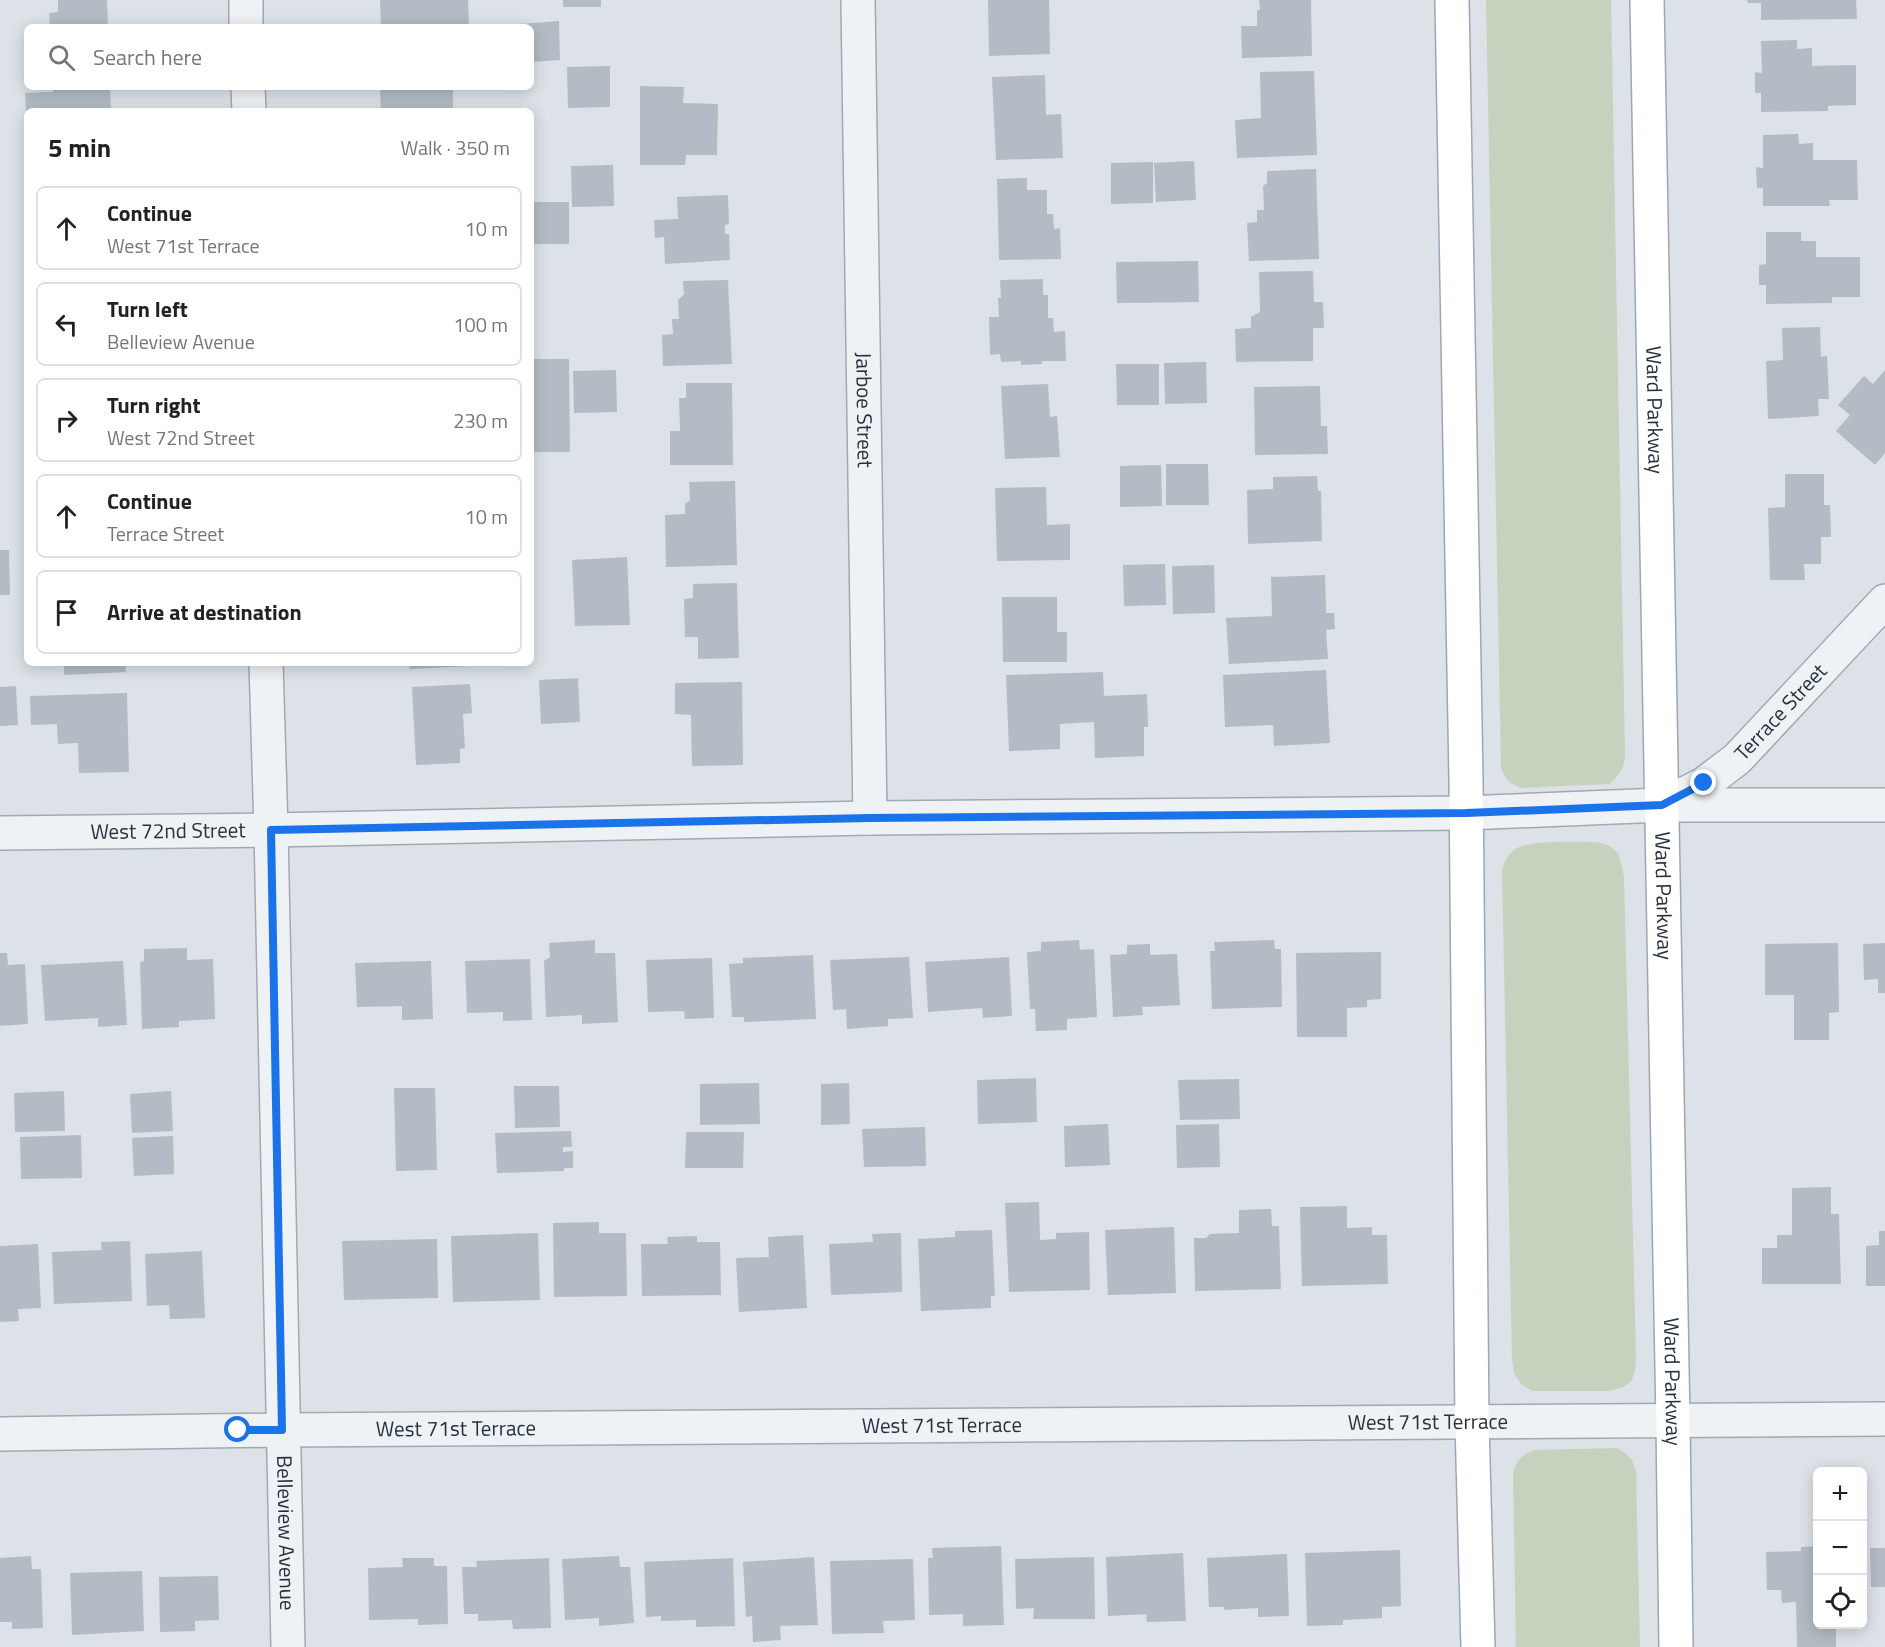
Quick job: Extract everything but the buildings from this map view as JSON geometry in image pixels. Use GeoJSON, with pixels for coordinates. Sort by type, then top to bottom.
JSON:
{"type":"FeatureCollection","features":[{"type":"Feature","properties":{"kind":"main road"},"geometry":{"type":"LineString","coordinates":[[1452,0],[1466,813],[1472,1423],[1478,1647]]}},
{"type":"Feature","properties":{"kind":"main road","name":"Ward Parkway"},"geometry":{"type":"LineString","coordinates":[[1647,0],[1676,1647]]}},
{"type":"Feature","properties":{"kind":"street"},"geometry":{"type":"LineString","coordinates":[[246,0],[246,24]]}},
{"type":"Feature","properties":{"kind":"street","name":"Jarboe Street"},"geometry":{"type":"LineString","coordinates":[[858,0],[870,818]]}},
{"type":"Feature","properties":{"kind":"street"},"geometry":{"type":"LineString","coordinates":[[248,90],[249,108]]}},
{"type":"Feature","properties":{"kind":"street","name":"Terrace Street"},"geometry":{"type":"LineString","coordinates":[[1662,805],[1704,783],[1737,759],[1885,601]]}},
{"type":"Feature","properties":{"kind":"street","name":"Belleview Avenue"},"geometry":{"type":"LineString","coordinates":[[266,666],[288,1647]]}},
{"type":"Feature","properties":{"kind":"street","name":"West 72nd Street"},"geometry":{"type":"LineString","coordinates":[[0,833],[870,818],[1466,813],[1662,805],[1885,805]]}},
{"type":"Feature","properties":{"kind":"street","name":"West 71st Terrace"},"geometry":{"type":"LineString","coordinates":[[0,1434],[1885,1419]]}},
{"type":"Feature","properties":{"kind":"green space"},"geometry":{"type":"Polygon","coordinates":[[[1486,0],[1611,0],[1625,755],[1621,771],[1609,784],[1521,788],[1508,780],[1501,767],[1486,0]]]}},
{"type":"Feature","properties":{"kind":"green space"},"geometry":{"type":"Polygon","coordinates":[[[1553,842],[1595,842],[1614,849],[1619,857],[1624,877],[1635,1371],[1631,1382],[1621,1388],[1608,1391],[1532,1391],[1521,1384],[1514,1373],[1512,1359],[1502,870],[1510,854],[1521,846],[1553,842]]]}},
{"type":"Feature","properties":{"kind":"green space"},"geometry":{"type":"Polygon","coordinates":[[[1616,1448],[1630,1458],[1636,1473],[1640,1647],[1516,1647],[1513,1474],[1516,1465],[1523,1456],[1535,1450],[1616,1448]]]}},
{"type":"Feature","properties":{"kind":"route"},"geometry":{"type":"LineString","coordinates":[[238,1430],[282,1430],[271,830],[870,818],[1466,813],[1662,805],[1704,783]]}}]}
